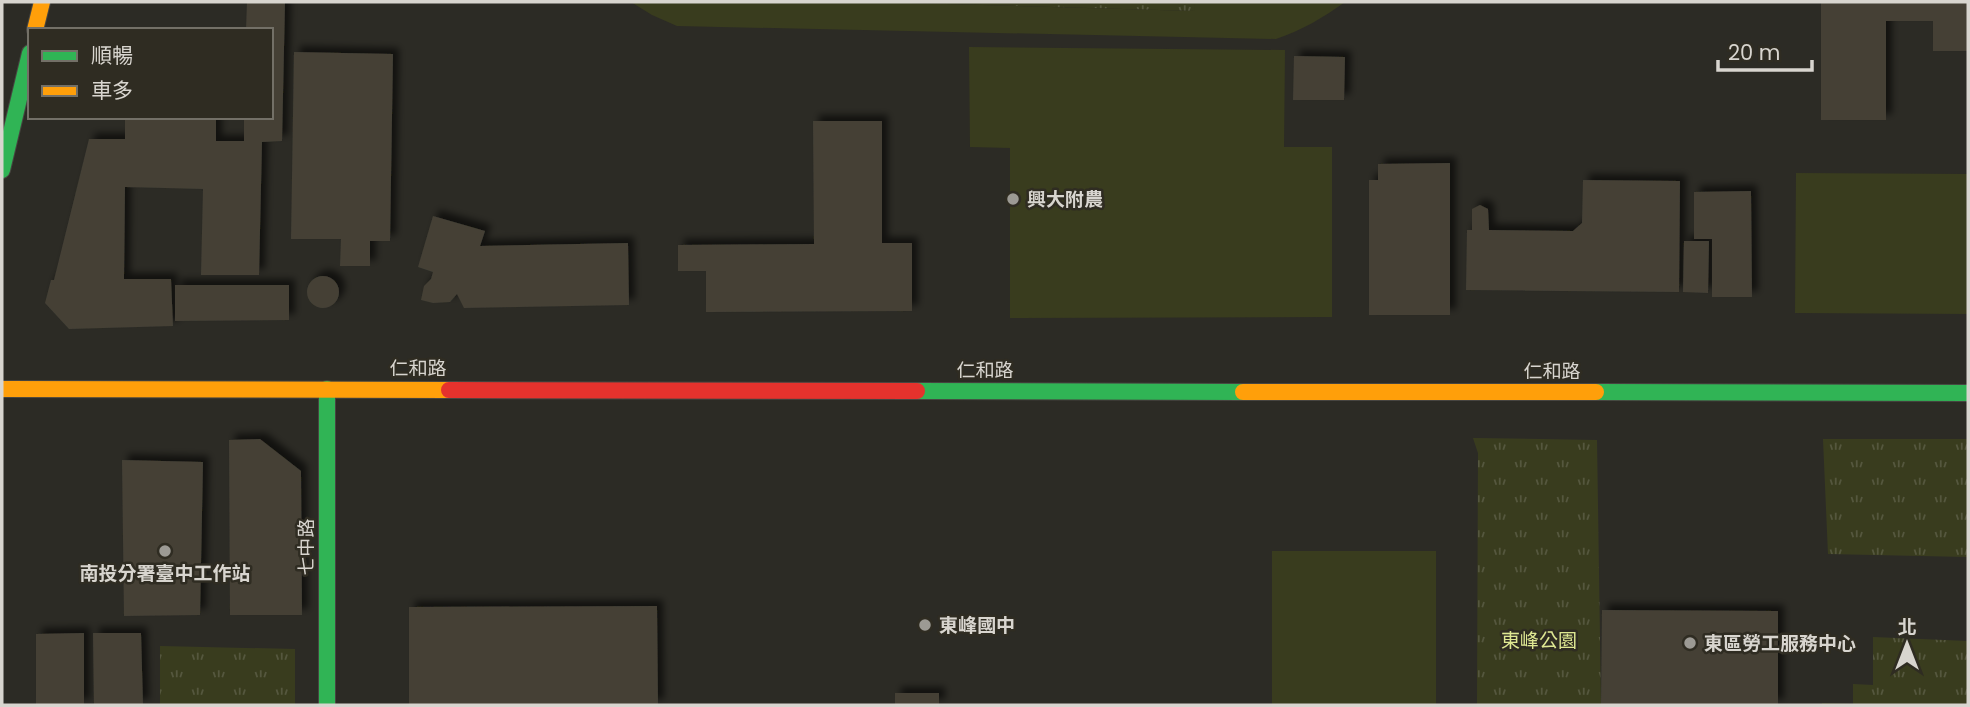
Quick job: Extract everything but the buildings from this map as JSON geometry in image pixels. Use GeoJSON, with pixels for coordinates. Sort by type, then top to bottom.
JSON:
{"type":"FeatureCollection","features":[{"type":"Feature","properties":{"kind":"street"},"geometry":{"type":"LineString","coordinates":[[36,28],[42,2]]}},
{"type":"Feature","properties":{"kind":"street"},"geometry":{"type":"LineString","coordinates":[[2,170],[28,61]]}},
{"type":"Feature","properties":{"kind":"street","name":"仁和路"},"geometry":{"type":"LineString","coordinates":[[2,389],[1968,393]]}},
{"type":"Feature","properties":{"kind":"street","name":"七中路"},"geometry":{"type":"LineString","coordinates":[[327,389],[327,705]]}},
{"type":"Feature","properties":{"kind":"green space"},"geometry":{"type":"Polygon","coordinates":[[[631,2],[876,2],[1194,11],[1195,2],[1345,2],[1312,23],[1276,39],[677,26],[631,2]]]}},
{"type":"Feature","properties":{"kind":"green space"},"geometry":{"type":"Polygon","coordinates":[[[876,2],[1195,2],[1195,11],[876,2]]]}},
{"type":"Feature","properties":{"kind":"green space"},"geometry":{"type":"Polygon","coordinates":[[[969,47],[1285,50],[1284,147],[1332,147],[1332,317],[1010,318],[1010,148],[970,147],[969,47]]]}},
{"type":"Feature","properties":{"kind":"green space"},"geometry":{"type":"Polygon","coordinates":[[[1796,173],[1968,174],[1968,314],[1795,313],[1796,173]]]}},
{"type":"Feature","properties":{"kind":"green space","name":"東峰公園"},"geometry":{"type":"Polygon","coordinates":[[[1473,438],[1597,440],[1601,705],[1477,705],[1478,453],[1473,438]]]}},
{"type":"Feature","properties":{"kind":"green space"},"geometry":{"type":"Polygon","coordinates":[[[1823,439],[1968,439],[1968,557],[1828,554],[1823,439]]]}},
{"type":"Feature","properties":{"kind":"green space"},"geometry":{"type":"Polygon","coordinates":[[[1272,551],[1436,551],[1436,705],[1272,705],[1272,551]]]}},
{"type":"Feature","properties":{"kind":"green space"},"geometry":{"type":"Polygon","coordinates":[[[1873,637],[1968,641],[1968,705],[1822,705],[1853,704],[1853,684],[1873,685],[1873,637]]]}},
{"type":"Feature","properties":{"kind":"green space"},"geometry":{"type":"Polygon","coordinates":[[[160,646],[295,649],[295,705],[160,705],[160,646]]]}},
{"type":"Feature","properties":{"kind":"traffic: fast"},"geometry":{"type":"LineString","coordinates":[[2,170],[28,61]]}},
{"type":"Feature","properties":{"kind":"traffic: fast"},"geometry":{"type":"LineString","coordinates":[[327,389],[327,705]]}},
{"type":"Feature","properties":{"kind":"traffic: fast"},"geometry":{"type":"LineString","coordinates":[[917,391],[1243,392]]}},
{"type":"Feature","properties":{"kind":"traffic: fast"},"geometry":{"type":"LineString","coordinates":[[1596,392],[1968,393]]}},
{"type":"Feature","properties":{"kind":"traffic: slow"},"geometry":{"type":"LineString","coordinates":[[36,28],[42,2]]}},
{"type":"Feature","properties":{"kind":"traffic: slow"},"geometry":{"type":"LineString","coordinates":[[2,389],[449,390]]}},
{"type":"Feature","properties":{"kind":"traffic: slow"},"geometry":{"type":"LineString","coordinates":[[1243,392],[1596,392]]}},
{"type":"Feature","properties":{"kind":"traffic: jam"},"geometry":{"type":"LineString","coordinates":[[449,390],[917,391]]}},
{"type":"Feature","properties":{"kind":"place","name":"興大附農"},"geometry":{"type":"Point","coordinates":[1013,199]}},
{"type":"Feature","properties":{"kind":"place","name":"南投分署臺中工作站"},"geometry":{"type":"Point","coordinates":[165,551]}},
{"type":"Feature","properties":{"kind":"place","name":"東峰國中"},"geometry":{"type":"Point","coordinates":[925,625]}},
{"type":"Feature","properties":{"kind":"place","name":"東區勞工服務中心"},"geometry":{"type":"Point","coordinates":[1690,643]}}]}
